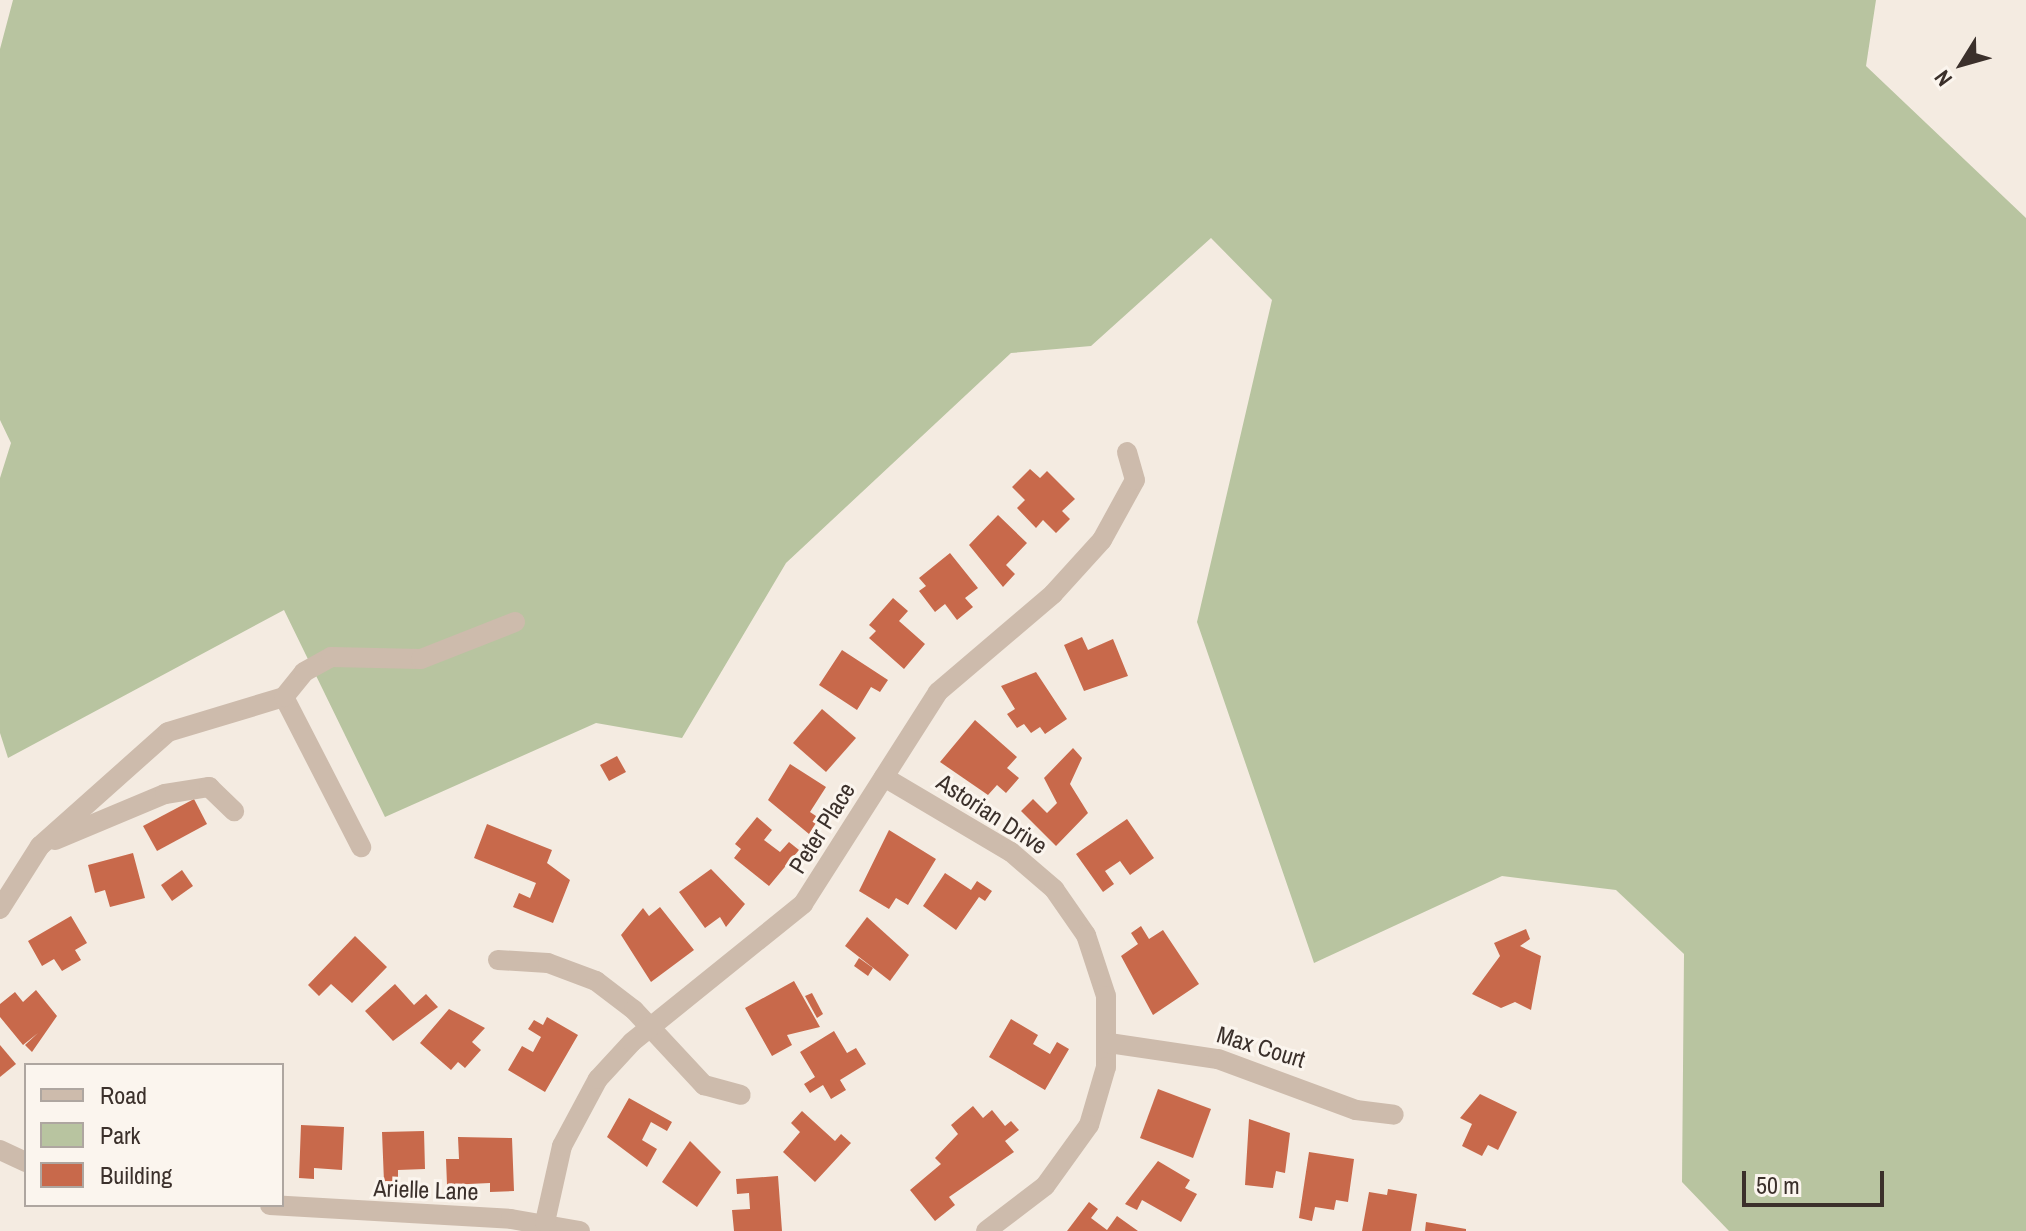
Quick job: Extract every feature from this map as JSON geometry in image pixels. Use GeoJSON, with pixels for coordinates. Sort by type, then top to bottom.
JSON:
{"type":"FeatureCollection","features":[{"type":"Feature","properties":{"kind":"street","name":"Peter Place"},"geometry":{"type":"LineString","coordinates":[[545,1222],[572,1121],[598,1079],[650,1027],[803,904],[884,777],[963,665],[1053,594],[1102,540],[1135,480],[1127,452]]}},
{"type":"Feature","properties":{"kind":"street"},"geometry":{"type":"LineString","coordinates":[[0,909],[40,846],[168,732],[284,697],[304,672],[331,657],[421,659],[515,622]]}},
{"type":"Feature","properties":{"kind":"street"},"geometry":{"type":"LineString","coordinates":[[284,697],[361,847]]}},
{"type":"Feature","properties":{"kind":"street","name":"Astorian Drive"},"geometry":{"type":"LineString","coordinates":[[884,777],[1011,852],[1054,889],[1096,959],[1109,1043],[1100,1093],[1069,1158],[986,1231]]}},
{"type":"Feature","properties":{"kind":"street"},"geometry":{"type":"LineString","coordinates":[[40,846],[165,794],[209,787],[234,811]]}},
{"type":"Feature","properties":{"kind":"street"},"geometry":{"type":"LineString","coordinates":[[498,960],[573,971],[615,994],[704,1085],[741,1095]]}},
{"type":"Feature","properties":{"kind":"street","name":"Max Court"},"geometry":{"type":"LineString","coordinates":[[1109,1043],[1218,1059],[1356,1110],[1394,1115]]}},
{"type":"Feature","properties":{"kind":"street"},"geometry":{"type":"LineString","coordinates":[[0,1150],[24,1161]]}},
{"type":"Feature","properties":{"kind":"street","name":"Arielle Lane"},"geometry":{"type":"LineString","coordinates":[[276,1207],[319,1222],[545,1222],[580,1231]]}},
{"type":"Feature","properties":{"kind":"green space"},"geometry":{"type":"Polygon","coordinates":[[[13,0],[1876,0],[1866,66],[2026,218],[2026,1231],[1729,1231],[1682,1182],[1684,954],[1616,890],[1502,876],[1314,963],[1197,622],[1272,300],[1211,238],[1091,346],[1011,353],[786,563],[682,738],[596,723],[385,817],[284,610],[8,758],[0,733],[0,478],[11,443],[0,420],[0,49],[13,0]]]}},
{"type":"Feature","properties":{"kind":"building"},"geometry":{"type":"Polygon","coordinates":[[[1030,469],[1040,478],[1047,471],[1075,499],[1062,511],[1070,519],[1056,533],[1043,520],[1036,528],[1017,508],[1025,500],[1012,487],[1030,469]]]}},
{"type":"Feature","properties":{"kind":"building"},"geometry":{"type":"Polygon","coordinates":[[[998,515],[1027,543],[1006,565],[1015,574],[1003,587],[969,545],[998,515]]]}},
{"type":"Feature","properties":{"kind":"building"},"geometry":{"type":"Polygon","coordinates":[[[950,553],[978,588],[965,598],[973,607],[957,620],[945,604],[935,612],[919,591],[926,586],[919,578],[950,553]]]}},
{"type":"Feature","properties":{"kind":"building"},"geometry":{"type":"Polygon","coordinates":[[[893,598],[908,611],[899,621],[925,644],[904,669],[869,638],[876,631],[869,625],[893,598]]]}},
{"type":"Feature","properties":{"kind":"building"},"geometry":{"type":"Polygon","coordinates":[[[1082,637],[1088,650],[1113,639],[1128,676],[1084,691],[1064,645],[1082,637]]]}},
{"type":"Feature","properties":{"kind":"building"},"geometry":{"type":"Polygon","coordinates":[[[842,650],[888,680],[880,692],[871,687],[857,710],[819,685],[842,650]]]}},
{"type":"Feature","properties":{"kind":"building"},"geometry":{"type":"Polygon","coordinates":[[[1036,672],[1067,719],[1045,734],[1040,727],[1031,733],[1024,724],[1017,728],[1007,714],[1015,709],[1001,686],[1036,672]]]}},
{"type":"Feature","properties":{"kind":"building"},"geometry":{"type":"Polygon","coordinates":[[[822,709],[856,738],[826,772],[793,743],[822,709]]]}},
{"type":"Feature","properties":{"kind":"building"},"geometry":{"type":"Polygon","coordinates":[[[975,720],[1017,757],[1007,768],[1019,778],[1006,793],[997,785],[988,795],[940,762],[975,720]]]}},
{"type":"Feature","properties":{"kind":"building"},"geometry":{"type":"Polygon","coordinates":[[[1073,748],[1082,758],[1070,784],[1088,813],[1056,846],[1021,811],[1033,799],[1047,813],[1057,803],[1044,778],[1073,748]]]}},
{"type":"Feature","properties":{"kind":"building"},"geometry":{"type":"Polygon","coordinates":[[[617,756],[626,772],[609,781],[600,765],[617,756]]]}},
{"type":"Feature","properties":{"kind":"building"},"geometry":{"type":"Polygon","coordinates":[[[790,764],[826,787],[810,812],[819,818],[809,834],[768,800],[790,764]]]}},
{"type":"Feature","properties":{"kind":"building"},"geometry":{"type":"Polygon","coordinates":[[[194,799],[207,824],[157,851],[143,826],[194,799]]]}},
{"type":"Feature","properties":{"kind":"building"},"geometry":{"type":"Polygon","coordinates":[[[757,817],[772,830],[764,840],[780,852],[789,842],[799,850],[769,886],[734,858],[741,849],[735,844],[757,817]]]}},
{"type":"Feature","properties":{"kind":"building"},"geometry":{"type":"Polygon","coordinates":[[[1127,819],[1154,858],[1130,875],[1120,861],[1105,871],[1114,884],[1103,892],[1076,854],[1127,819]]]}},
{"type":"Feature","properties":{"kind":"building"},"geometry":{"type":"Polygon","coordinates":[[[487,824],[552,850],[547,863],[570,880],[553,923],[513,907],[519,893],[530,898],[536,883],[474,858],[487,824]]]}},
{"type":"Feature","properties":{"kind":"building"},"geometry":{"type":"Polygon","coordinates":[[[889,830],[936,859],[908,905],[896,898],[889,909],[859,891],[889,830]]]}},
{"type":"Feature","properties":{"kind":"building"},"geometry":{"type":"Polygon","coordinates":[[[133,853],[145,898],[110,907],[105,890],[95,893],[88,865],[133,853]]]}},
{"type":"Feature","properties":{"kind":"building"},"geometry":{"type":"Polygon","coordinates":[[[711,869],[745,904],[726,927],[720,917],[705,928],[679,892],[711,869]]]}},
{"type":"Feature","properties":{"kind":"building"},"geometry":{"type":"Polygon","coordinates":[[[182,870],[193,886],[172,901],[161,885],[182,870]]]}},
{"type":"Feature","properties":{"kind":"building"},"geometry":{"type":"Polygon","coordinates":[[[945,873],[971,890],[977,881],[992,891],[985,901],[979,897],[956,930],[923,906],[945,873]]]}},
{"type":"Feature","properties":{"kind":"building"},"geometry":{"type":"Polygon","coordinates":[[[660,907],[694,950],[651,982],[621,935],[643,908],[649,916],[660,907]]]}},
{"type":"Feature","properties":{"kind":"building"},"geometry":{"type":"Polygon","coordinates":[[[71,916],[87,943],[75,950],[81,960],[62,971],[54,959],[42,966],[28,941],[71,916]]]}},
{"type":"Feature","properties":{"kind":"building"},"geometry":{"type":"Polygon","coordinates":[[[867,917],[909,955],[890,981],[845,946],[867,917]]]}},
{"type":"Feature","properties":{"kind":"building"},"geometry":{"type":"Polygon","coordinates":[[[1141,926],[1149,939],[1163,930],[1199,984],[1153,1015],[1121,956],[1138,944],[1131,933],[1141,926]]]}},
{"type":"Feature","properties":{"kind":"building"},"geometry":{"type":"Polygon","coordinates":[[[1526,929],[1530,939],[1520,946],[1541,956],[1531,1010],[1515,1002],[1501,1008],[1472,994],[1500,956],[1494,943],[1526,929]]]}},
{"type":"Feature","properties":{"kind":"building"},"geometry":{"type":"Polygon","coordinates":[[[355,936],[387,967],[352,1003],[331,984],[319,996],[308,985],[355,936]]]}},
{"type":"Feature","properties":{"kind":"building"},"geometry":{"type":"Polygon","coordinates":[[[859,958],[873,968],[868,976],[854,966],[859,958]]]}},
{"type":"Feature","properties":{"kind":"building"},"geometry":{"type":"Polygon","coordinates":[[[794,981],[820,1027],[787,1035],[792,1045],[772,1056],[745,1008],[794,981]]]}},
{"type":"Feature","properties":{"kind":"building"},"geometry":{"type":"Polygon","coordinates":[[[395,984],[414,1005],[426,994],[438,1007],[393,1041],[365,1011],[395,984]]]}},
{"type":"Feature","properties":{"kind":"building"},"geometry":{"type":"Polygon","coordinates":[[[36,990],[57,1016],[32,1052],[25,1045],[38,1033],[23,1045],[0,1017],[0,1004],[15,992],[23,1002],[36,990]]]}},
{"type":"Feature","properties":{"kind":"building"},"geometry":{"type":"Polygon","coordinates":[[[812,993],[823,1014],[817,1018],[805,996],[812,993]]]}},
{"type":"Feature","properties":{"kind":"building"},"geometry":{"type":"Polygon","coordinates":[[[449,1009],[485,1028],[472,1042],[481,1050],[465,1068],[458,1062],[451,1070],[420,1043],[449,1009]]]}},
{"type":"Feature","properties":{"kind":"building"},"geometry":{"type":"Polygon","coordinates":[[[547,1017],[578,1035],[545,1092],[508,1070],[522,1046],[533,1052],[541,1037],[528,1029],[534,1020],[543,1025],[547,1017]]]}},
{"type":"Feature","properties":{"kind":"building"},"geometry":{"type":"Polygon","coordinates":[[[1011,1019],[1038,1035],[1033,1044],[1050,1054],[1057,1042],[1069,1049],[1045,1090],[989,1057],[1011,1019]]]}},
{"type":"Feature","properties":{"kind":"building"},"geometry":{"type":"Polygon","coordinates":[[[834,1031],[847,1053],[856,1048],[866,1064],[840,1080],[846,1090],[831,1099],[823,1085],[810,1093],[804,1084],[815,1077],[800,1052],[834,1031]]]}},
{"type":"Feature","properties":{"kind":"building"},"geometry":{"type":"Polygon","coordinates":[[[0,1045],[16,1064],[0,1077],[0,1045]]]}},
{"type":"Feature","properties":{"kind":"building"},"geometry":{"type":"Polygon","coordinates":[[[1158,1089],[1211,1109],[1193,1158],[1140,1138],[1158,1089]]]}},
{"type":"Feature","properties":{"kind":"building"},"geometry":{"type":"Polygon","coordinates":[[[1480,1094],[1517,1112],[1498,1150],[1488,1145],[1482,1156],[1462,1146],[1472,1124],[1460,1118],[1480,1094]]]}},
{"type":"Feature","properties":{"kind":"building"},"geometry":{"type":"Polygon","coordinates":[[[629,1098],[672,1122],[667,1131],[651,1122],[642,1140],[657,1149],[647,1167],[607,1137],[629,1098]]]}},
{"type":"Feature","properties":{"kind":"building"},"geometry":{"type":"Polygon","coordinates":[[[973,1106],[983,1118],[992,1110],[1005,1126],[1011,1121],[1019,1130],[1005,1141],[1014,1152],[949,1197],[955,1205],[935,1221],[910,1190],[941,1164],[935,1158],[958,1134],[951,1125],[973,1106]]]}},
{"type":"Feature","properties":{"kind":"building"},"geometry":{"type":"Polygon","coordinates":[[[802,1111],[835,1141],[841,1134],[851,1143],[815,1182],[783,1152],[800,1132],[791,1123],[802,1111]]]}},
{"type":"Feature","properties":{"kind":"building"},"geometry":{"type":"Polygon","coordinates":[[[1249,1119],[1290,1133],[1285,1173],[1276,1171],[1273,1188],[1245,1185],[1249,1119]]]}},
{"type":"Feature","properties":{"kind":"building"},"geometry":{"type":"Polygon","coordinates":[[[301,1125],[344,1127],[342,1170],[314,1168],[314,1179],[299,1178],[301,1125]]]}},
{"type":"Feature","properties":{"kind":"building"},"geometry":{"type":"Polygon","coordinates":[[[424,1131],[425,1169],[398,1170],[398,1182],[384,1182],[382,1132],[424,1131]]]}},
{"type":"Feature","properties":{"kind":"building"},"geometry":{"type":"Polygon","coordinates":[[[458,1137],[512,1138],[514,1191],[490,1192],[490,1183],[447,1185],[446,1159],[459,1159],[458,1137]]]}},
{"type":"Feature","properties":{"kind":"building"},"geometry":{"type":"Polygon","coordinates":[[[690,1141],[721,1172],[697,1207],[662,1182],[690,1141]]]}},
{"type":"Feature","properties":{"kind":"building"},"geometry":{"type":"Polygon","coordinates":[[[1309,1152],[1354,1159],[1348,1202],[1336,1200],[1334,1210],[1315,1207],[1312,1221],[1299,1218],[1309,1152]]]}},
{"type":"Feature","properties":{"kind":"building"},"geometry":{"type":"Polygon","coordinates":[[[1158,1161],[1190,1180],[1185,1188],[1197,1194],[1181,1222],[1142,1200],[1137,1210],[1125,1204],[1158,1161]]]}},
{"type":"Feature","properties":{"kind":"building"},"geometry":{"type":"Polygon","coordinates":[[[778,1176],[782,1231],[734,1231],[732,1210],[750,1209],[749,1193],[737,1194],[736,1179],[778,1176]]]}},
{"type":"Feature","properties":{"kind":"building"},"geometry":{"type":"Polygon","coordinates":[[[1388,1189],[1417,1194],[1411,1231],[1362,1231],[1369,1192],[1387,1195],[1388,1189]]]}},
{"type":"Feature","properties":{"kind":"building"},"geometry":{"type":"Polygon","coordinates":[[[1089,1202],[1098,1209],[1091,1218],[1107,1230],[1117,1216],[1138,1231],[1067,1231],[1089,1202]]]}},
{"type":"Feature","properties":{"kind":"building"},"geometry":{"type":"Polygon","coordinates":[[[1426,1222],[1466,1229],[1466,1231],[1425,1231],[1426,1222]]]}}]}
